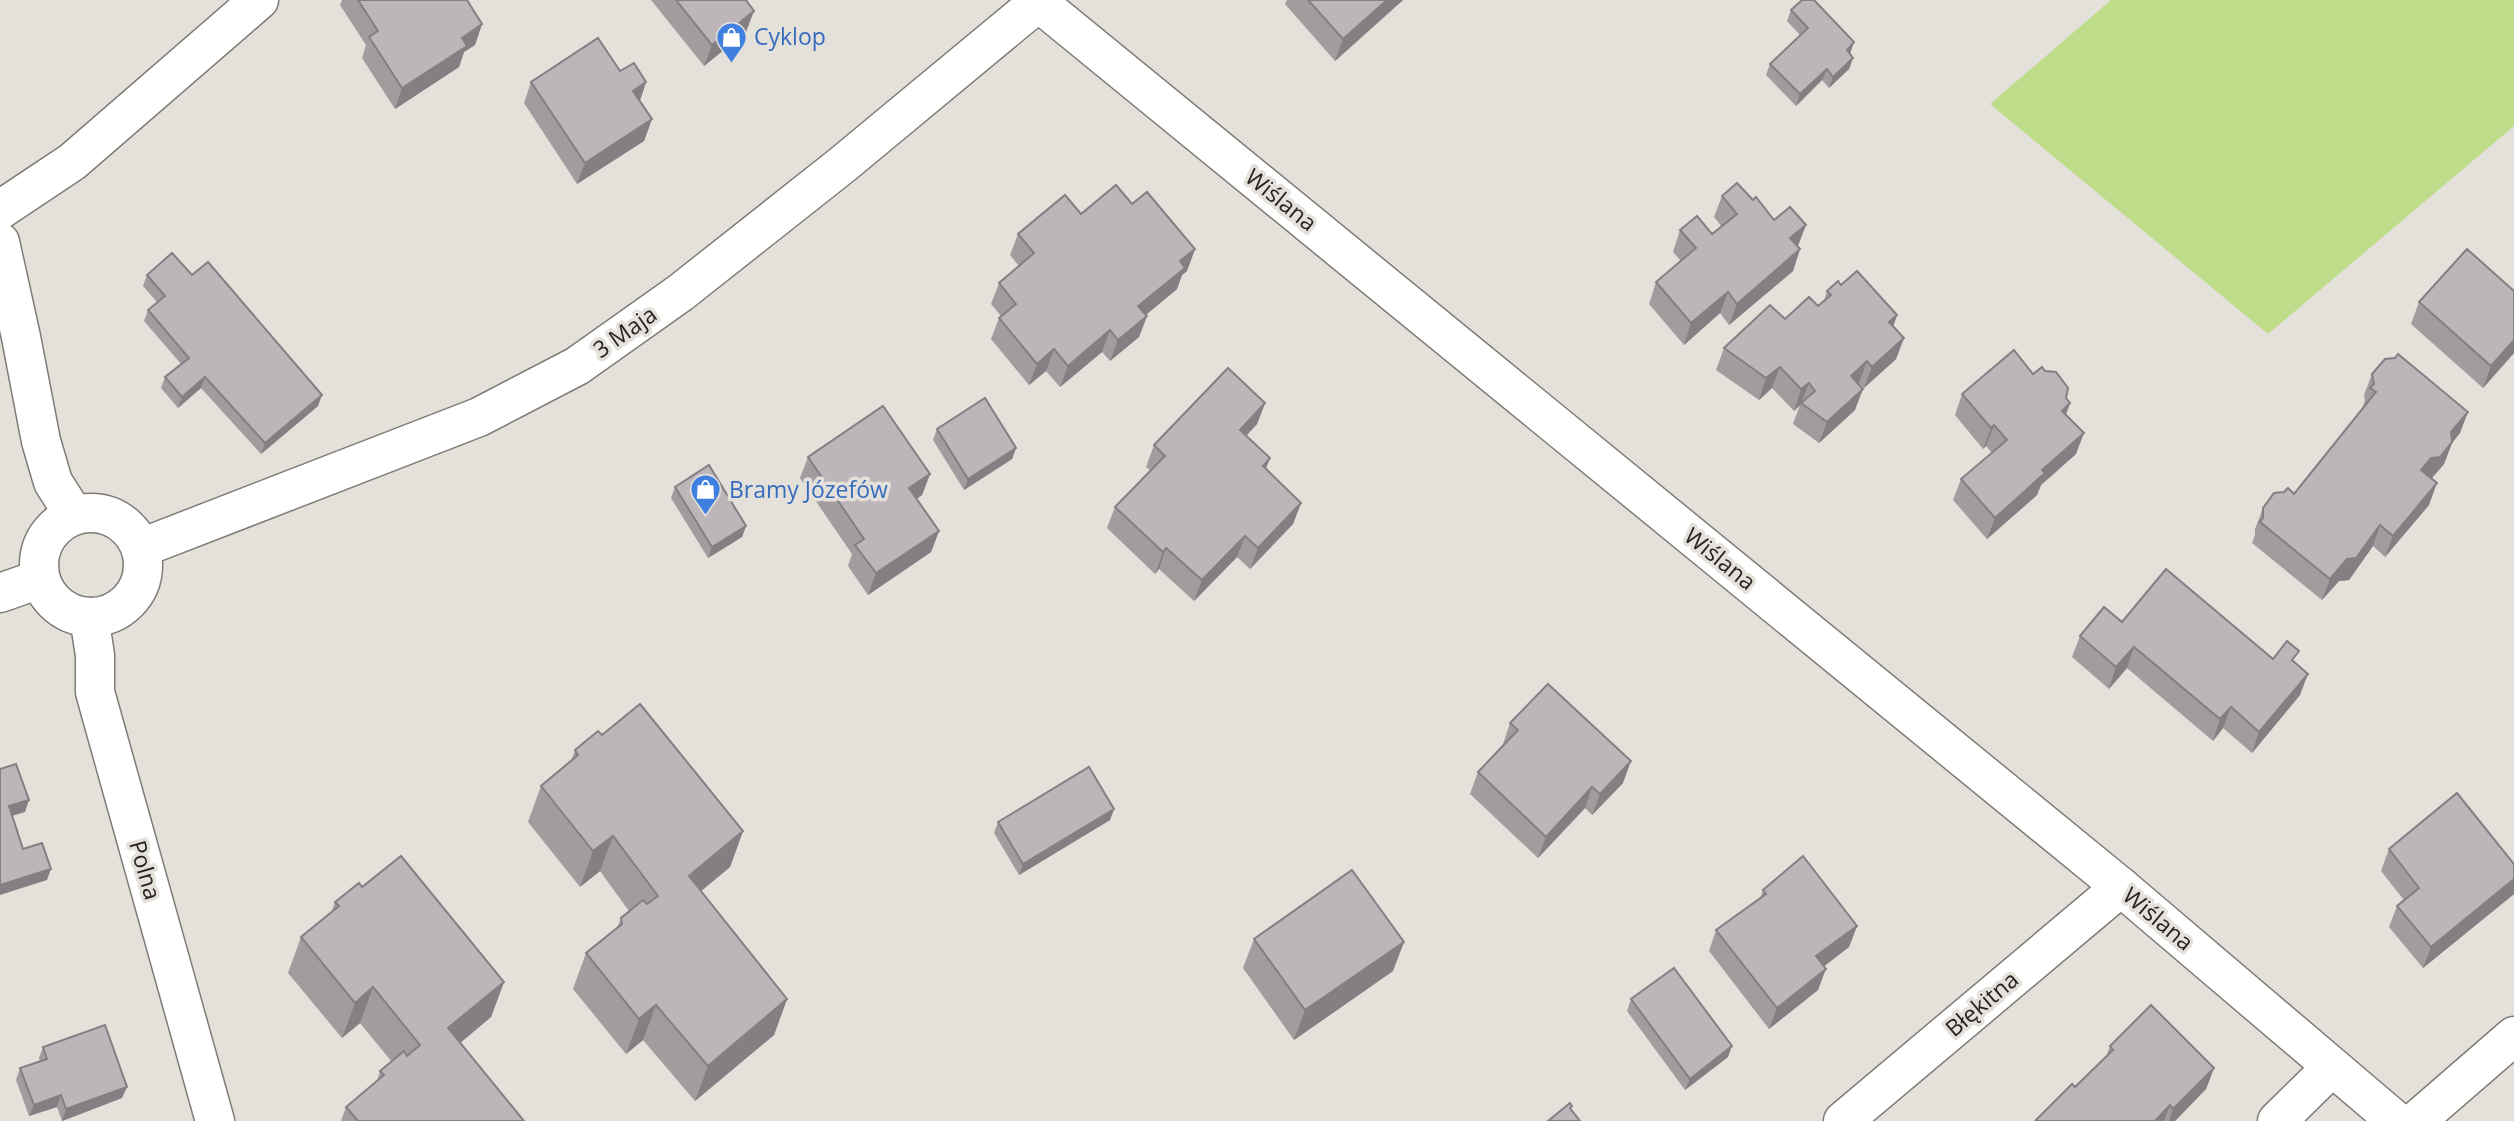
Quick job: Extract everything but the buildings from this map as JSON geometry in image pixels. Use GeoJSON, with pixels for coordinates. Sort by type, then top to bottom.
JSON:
{"type":"FeatureCollection","features":[{"type":"Feature","properties":{"kind":"street"},"geometry":{"type":"LineString","coordinates":[[0,210],[72,162],[259,0]]}},
{"type":"Feature","properties":{"kind":"street","name":"3 Maja"},"geometry":{"type":"LineString","coordinates":[[141,548],[479,417],[577,366],[691,284],[842,165],[1040,1]]}},
{"type":"Feature","properties":{"kind":"street","name":"Wiślana"},"geometry":{"type":"LineString","coordinates":[[1040,1],[2121,887],[2396,1121]]}},
{"type":"Feature","properties":{"kind":"street"},"geometry":{"type":"LineString","coordinates":[[0,242],[52,482],[74,515]]}},
{"type":"Feature","properties":{"kind":"street"},"geometry":{"type":"LineString","coordinates":[[91,512],[107,515],[121,522],[133,534],[141,548],[140,581],[132,596],[110,614],[89,617],[73,613],[59,605],[48,594],[40,579],[41,548],[49,533],[60,522],[74,515],[91,512]]}},
{"type":"Feature","properties":{"kind":"street"},"geometry":{"type":"LineString","coordinates":[[0,593],[40,579]]}},
{"type":"Feature","properties":{"kind":"street","name":"Polna"},"geometry":{"type":"LineString","coordinates":[[89,617],[95,655],[95,692],[215,1121]]}},
{"type":"Feature","properties":{"kind":"street","name":"Błękitna"},"geometry":{"type":"LineString","coordinates":[[1843,1121],[2121,887]]}},
{"type":"Feature","properties":{"kind":"street"},"geometry":{"type":"LineString","coordinates":[[2416,1121],[2514,1036]]}},
{"type":"Feature","properties":{"kind":"street"},"geometry":{"type":"LineString","coordinates":[[2277,1121],[2332,1067]]}},
{"type":"Feature","properties":{"kind":"green space"},"geometry":{"type":"Polygon","coordinates":[[[2111,0],[2514,0],[2514,126],[2268,334],[1990,104],[2111,0]]]}},
{"type":"Feature","properties":{"kind":"place","name":"Cyklop"},"geometry":{"type":"Point","coordinates":[731,64]}},
{"type":"Feature","properties":{"kind":"place","name":"Bramy Józefów"},"geometry":{"type":"Point","coordinates":[706,517]}}]}
